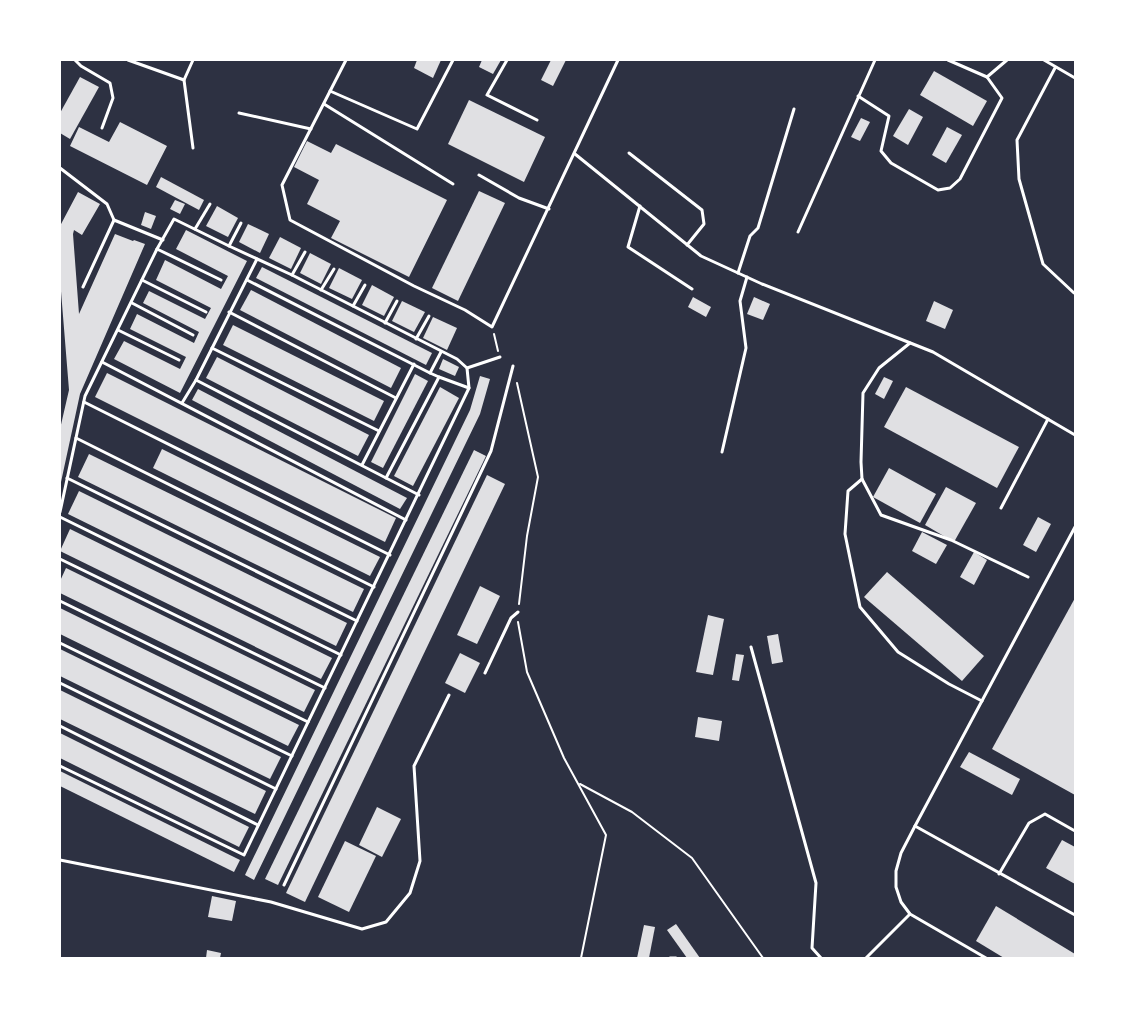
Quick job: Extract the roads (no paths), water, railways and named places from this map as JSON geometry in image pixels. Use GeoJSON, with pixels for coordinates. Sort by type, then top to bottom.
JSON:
{"type":"FeatureCollection","features":[{"type":"Feature","properties":{"kind":"lane"},"geometry":{"type":"LineString","coordinates":[[75,60],[81,66],[110,83],[113,98],[102,128]]}},
{"type":"Feature","properties":{"kind":"lane"},"geometry":{"type":"LineString","coordinates":[[128,60],[184,80]]}},
{"type":"Feature","properties":{"kind":"lane"},"geometry":{"type":"LineString","coordinates":[[193,60],[184,80],[193,148]]}},
{"type":"Feature","properties":{"kind":"lane"},"geometry":{"type":"LineString","coordinates":[[346,60],[282,185],[290,220],[414,286],[465,310],[492,327],[618,60]]}},
{"type":"Feature","properties":{"kind":"lane"},"geometry":{"type":"LineString","coordinates":[[330,91],[417,129],[453,60]]}},
{"type":"Feature","properties":{"kind":"lane"},"geometry":{"type":"LineString","coordinates":[[507,60],[487,95],[537,120]]}},
{"type":"Feature","properties":{"kind":"lane"},"geometry":{"type":"LineString","coordinates":[[798,232],[875,60]]}},
{"type":"Feature","properties":{"kind":"lane"},"geometry":{"type":"LineString","coordinates":[[858,96],[889,116],[881,151],[892,163],[938,190],[950,188],[960,179],[1002,98],[987,77],[948,60]]}},
{"type":"Feature","properties":{"kind":"lane"},"geometry":{"type":"LineString","coordinates":[[987,77],[1007,60]]}},
{"type":"Feature","properties":{"kind":"lane"},"geometry":{"type":"LineString","coordinates":[[1044,60],[1075,78]]}},
{"type":"Feature","properties":{"kind":"lane"},"geometry":{"type":"LineString","coordinates":[[1055,68],[1017,140],[1019,179],[1043,264],[1074,293]]}},
{"type":"Feature","properties":{"kind":"lane"},"geometry":{"type":"LineString","coordinates":[[324,104],[453,184]]}},
{"type":"Feature","properties":{"kind":"lane"},"geometry":{"type":"LineString","coordinates":[[738,273],[750,236],[758,228],[794,109]]}},
{"type":"Feature","properties":{"kind":"lane"},"geometry":{"type":"LineString","coordinates":[[238,113],[311,129]]}},
{"type":"Feature","properties":{"kind":"lane"},"geometry":{"type":"LineString","coordinates":[[629,153],[702,210],[704,224],[687,245]]}},
{"type":"Feature","properties":{"kind":"lane"},"geometry":{"type":"LineString","coordinates":[[575,154],[701,256],[780,291],[934,352],[1075,435]]}},
{"type":"Feature","properties":{"kind":"lane"},"geometry":{"type":"LineString","coordinates":[[60,168],[108,204],[114,220],[83,287]]}},
{"type":"Feature","properties":{"kind":"lane"},"geometry":{"type":"LineString","coordinates":[[479,175],[520,198],[549,209]]}},
{"type":"Feature","properties":{"kind":"lane"},"geometry":{"type":"LineString","coordinates":[[195,229],[210,204]]}},
{"type":"Feature","properties":{"kind":"lane"},"geometry":{"type":"LineString","coordinates":[[640,206],[628,247],[692,289]]}},
{"type":"Feature","properties":{"kind":"lane"},"geometry":{"type":"LineString","coordinates":[[60,512],[85,396],[174,218],[354,306],[457,359],[466,368],[469,388],[244,855],[60,766]]}},
{"type":"Feature","properties":{"kind":"lane"},"geometry":{"type":"LineString","coordinates":[[114,220],[163,240]]}},
{"type":"Feature","properties":{"kind":"lane"},"geometry":{"type":"LineString","coordinates":[[229,246],[241,223]]}},
{"type":"Feature","properties":{"kind":"lane"},"geometry":{"type":"LineString","coordinates":[[157,249],[221,280]]}},
{"type":"Feature","properties":{"kind":"lane"},"geometry":{"type":"LineString","coordinates":[[292,275],[304,252]]}},
{"type":"Feature","properties":{"kind":"lane"},"geometry":{"type":"LineString","coordinates":[[182,403],[196,380],[257,259]]}},
{"type":"Feature","properties":{"kind":"lane"},"geometry":{"type":"LineString","coordinates":[[321,290],[334,269]]}},
{"type":"Feature","properties":{"kind":"lane"},"geometry":{"type":"LineString","coordinates":[[722,452],[746,348],[740,301],[748,277]]}},
{"type":"Feature","properties":{"kind":"lane"},"geometry":{"type":"LineString","coordinates":[[142,280],[206,312]]}},
{"type":"Feature","properties":{"kind":"lane"},"geometry":{"type":"LineString","coordinates":[[248,280],[430,373],[469,388]]}},
{"type":"Feature","properties":{"kind":"lane"},"geometry":{"type":"LineString","coordinates":[[354,306],[365,285]]}},
{"type":"Feature","properties":{"kind":"lane"},"geometry":{"type":"LineString","coordinates":[[384,322],[397,301]]}},
{"type":"Feature","properties":{"kind":"lane"},"geometry":{"type":"LineString","coordinates":[[132,303],[194,335]]}},
{"type":"Feature","properties":{"kind":"lane"},"geometry":{"type":"LineString","coordinates":[[229,312],[396,398]]}},
{"type":"Feature","properties":{"kind":"lane"},"geometry":{"type":"LineString","coordinates":[[416,339],[429,316]]}},
{"type":"Feature","properties":{"kind":"lane"},"geometry":{"type":"LineString","coordinates":[[118,330],[179,360]]}},
{"type":"Feature","properties":{"kind":"lane"},"geometry":{"type":"LineString","coordinates":[[910,343],[879,368],[863,394],[862,479],[881,515],[951,540],[1028,577]]}},
{"type":"Feature","properties":{"kind":"lane"},"geometry":{"type":"LineString","coordinates":[[212,348],[379,431]]}},
{"type":"Feature","properties":{"kind":"lane"},"geometry":{"type":"LineString","coordinates":[[430,373],[441,352]]}},
{"type":"Feature","properties":{"kind":"lane"},"geometry":{"type":"LineString","coordinates":[[466,368],[500,357]]}},
{"type":"Feature","properties":{"kind":"lane"},"geometry":{"type":"LineString","coordinates":[[102,362],[406,520]]}},
{"type":"Feature","properties":{"kind":"lane"},"geometry":{"type":"LineString","coordinates":[[362,465],[414,364]]}},
{"type":"Feature","properties":{"kind":"lane"},"geometry":{"type":"LineString","coordinates":[[284,885],[491,451],[514,366]]}},
{"type":"Feature","properties":{"kind":"lane"},"geometry":{"type":"LineString","coordinates":[[386,478],[439,377]]}},
{"type":"Feature","properties":{"kind":"lane"},"geometry":{"type":"LineString","coordinates":[[196,380],[418,495]]}},
{"type":"Feature","properties":{"kind":"lane"},"geometry":{"type":"LineString","coordinates":[[84,402],[390,555]]}},
{"type":"Feature","properties":{"kind":"lane"},"geometry":{"type":"LineString","coordinates":[[1000,508],[1048,419]]}},
{"type":"Feature","properties":{"kind":"lane"},"geometry":{"type":"LineString","coordinates":[[76,438],[374,586]]}},
{"type":"Feature","properties":{"kind":"lane"},"geometry":{"type":"LineString","coordinates":[[68,478],[357,621]]}},
{"type":"Feature","properties":{"kind":"lane"},"geometry":{"type":"LineString","coordinates":[[862,479],[848,491],[845,534],[860,607],[898,652],[949,684],[982,701]]}},
{"type":"Feature","properties":{"kind":"lane"},"geometry":{"type":"LineString","coordinates":[[60,517],[341,655]]}},
{"type":"Feature","properties":{"kind":"lane"},"geometry":{"type":"LineString","coordinates":[[986,958],[910,914],[901,902],[896,887],[896,871],[901,854],[915,826],[1075,527]]}},
{"type":"Feature","properties":{"kind":"lane"},"geometry":{"type":"LineString","coordinates":[[60,559],[325,688]]}},
{"type":"Feature","properties":{"kind":"lane"},"geometry":{"type":"LineString","coordinates":[[60,601],[308,722]]}},
{"type":"Feature","properties":{"kind":"lane"},"geometry":{"type":"LineString","coordinates":[[485,673],[510,618],[518,612]]}},
{"type":"Feature","properties":{"kind":"lane"},"geometry":{"type":"LineString","coordinates":[[60,643],[292,756]]}},
{"type":"Feature","properties":{"kind":"lane"},"geometry":{"type":"LineString","coordinates":[[750,646],[816,883],[812,948],[821,958]]}},
{"type":"Feature","properties":{"kind":"lane"},"geometry":{"type":"LineString","coordinates":[[60,683],[276,789]]}},
{"type":"Feature","properties":{"kind":"lane"},"geometry":{"type":"LineString","coordinates":[[60,860],[271,902],[362,929],[386,922],[410,893],[420,861],[414,766],[449,695]]}},
{"type":"Feature","properties":{"kind":"lane"},"geometry":{"type":"LineString","coordinates":[[60,726],[258,825]]}},
{"type":"Feature","properties":{"kind":"lane"},"geometry":{"type":"LineString","coordinates":[[999,874],[1029,823],[1045,814],[1075,831]]}},
{"type":"Feature","properties":{"kind":"lane"},"geometry":{"type":"LineString","coordinates":[[915,826],[1075,915]]}},
{"type":"Feature","properties":{"kind":"lane"},"geometry":{"type":"LineString","coordinates":[[866,958],[910,914]]}},
{"type":"Feature","properties":{"kind":"lane"},"geometry":{"type":"LineString","coordinates":[[670,958],[676,958]]}}]}
